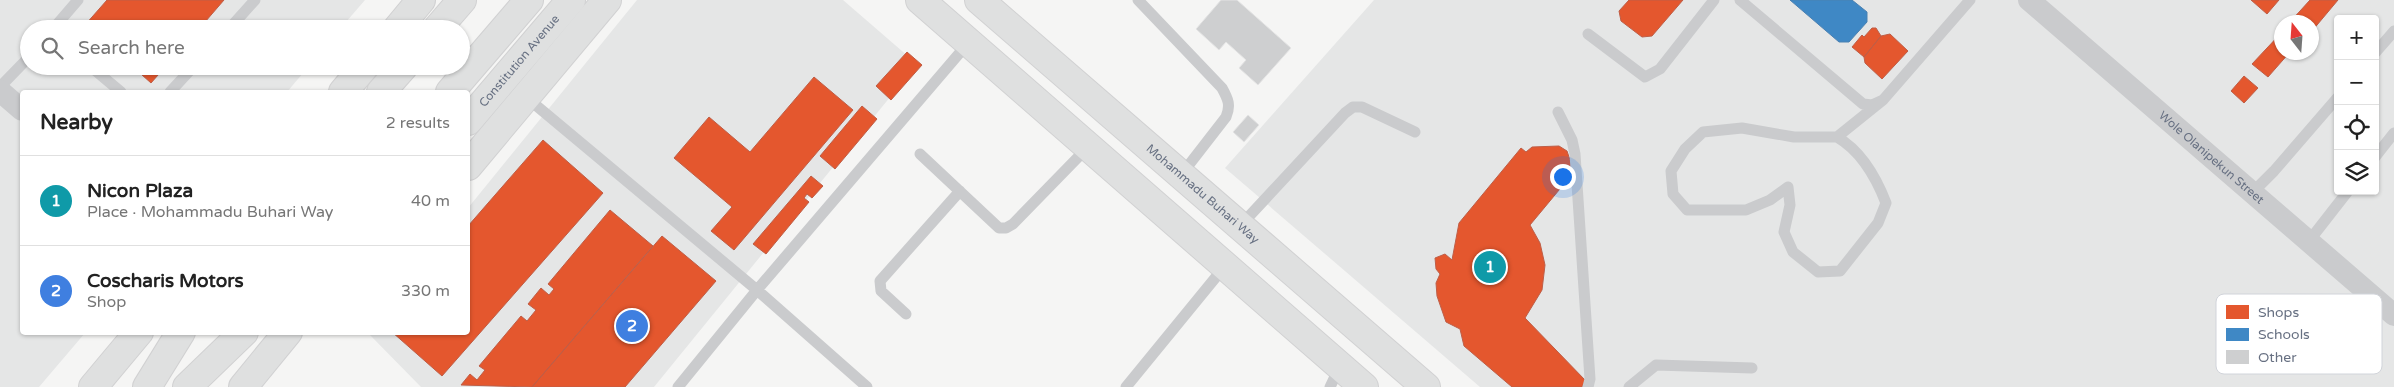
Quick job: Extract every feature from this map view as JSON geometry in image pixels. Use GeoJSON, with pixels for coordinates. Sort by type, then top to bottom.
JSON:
{"type":"FeatureCollection","features":[{"type":"Feature","properties":{"kind":"main road"},"geometry":{"type":"LineString","coordinates":[[404,20],[421,0]]}},
{"type":"Feature","properties":{"kind":"main road"},"geometry":{"type":"LineString","coordinates":[[444,20],[462,0]]}},
{"type":"Feature","properties":{"kind":"main road"},"geometry":{"type":"LineString","coordinates":[[470,69],[530,0]]}},
{"type":"Feature","properties":{"kind":"main road","name":"Constitution Avenue"},"geometry":{"type":"LineString","coordinates":[[470,119],[571,0]]}},
{"type":"Feature","properties":{"kind":"main road"},"geometry":{"type":"LineString","coordinates":[[470,164],[607,0]]}},
{"type":"Feature","properties":{"kind":"main road"},"geometry":{"type":"LineString","coordinates":[[920,0],[1226,264],[1335,377],[1364,387]]}},
{"type":"Feature","properties":{"kind":"main road","name":"Mohammadu Buhari Way"},"geometry":{"type":"LineString","coordinates":[[979,0],[1426,387]]}},
{"type":"Feature","properties":{"kind":"main road"},"geometry":{"type":"LineString","coordinates":[[345,90],[357,75]]}},
{"type":"Feature","properties":{"kind":"main road"},"geometry":{"type":"LineString","coordinates":[[383,90],[396,75]]}},
{"type":"Feature","properties":{"kind":"main road"},"geometry":{"type":"LineString","coordinates":[[452,90],[465,75]]}},
{"type":"Feature","properties":{"kind":"main road"},"geometry":{"type":"LineString","coordinates":[[1248,285],[1276,257]]}},
{"type":"Feature","properties":{"kind":"main road"},"geometry":{"type":"LineString","coordinates":[[93,387],[136,335]]}},
{"type":"Feature","properties":{"kind":"main road"},"geometry":{"type":"LineString","coordinates":[[147,387],[179,335]]}},
{"type":"Feature","properties":{"kind":"main road"},"geometry":{"type":"LineString","coordinates":[[187,387],[241,335]]}},
{"type":"Feature","properties":{"kind":"main road"},"geometry":{"type":"LineString","coordinates":[[243,387],[286,335]]}},
{"type":"Feature","properties":{"kind":"street","name":"Wole Olanipekun Street"},"geometry":{"type":"LineString","coordinates":[[2029,0],[2370,294]]}},
{"type":"Feature","properties":{"kind":"street"},"geometry":{"type":"LineString","coordinates":[[0,89],[20,108]]}},
{"type":"Feature","properties":{"kind":"street","name":"Wole Olanipekun Street"},"geometry":{"type":"LineString","coordinates":[[2382,305],[2394,315]]}},
{"type":"Feature","properties":{"kind":"lane"},"geometry":{"type":"LineString","coordinates":[[61,20],[78,0]]}},
{"type":"Feature","properties":{"kind":"lane"},"geometry":{"type":"LineString","coordinates":[[237,20],[255,0]]}},
{"type":"Feature","properties":{"kind":"lane"},"geometry":{"type":"LineString","coordinates":[[1138,0],[1222,88],[1230,108],[1226,117],[1181,175]]}},
{"type":"Feature","properties":{"kind":"lane"},"geometry":{"type":"LineString","coordinates":[[1588,34],[1645,77],[1660,69],[1714,0]]}},
{"type":"Feature","properties":{"kind":"lane"},"geometry":{"type":"LineString","coordinates":[[1740,0],[1863,104],[1872,105],[1883,100]]}},
{"type":"Feature","properties":{"kind":"lane"},"geometry":{"type":"LineString","coordinates":[[1837,137],[1850,144],[1876,178],[1886,203],[1878,224],[1840,271],[1818,272],[1793,252],[1784,232],[1790,205],[1788,187],[1770,200],[1746,210],[1687,210],[1673,194],[1671,171],[1685,149],[1703,132],[1742,128],[1794,137],[1837,137],[1883,100],[1970,0]]}},
{"type":"Feature","properties":{"kind":"lane"},"geometry":{"type":"LineString","coordinates":[[2379,48],[2394,31]]}},
{"type":"Feature","properties":{"kind":"lane"},"geometry":{"type":"LineString","coordinates":[[678,387],[757,290],[969,42]]}},
{"type":"Feature","properties":{"kind":"lane"},"geometry":{"type":"LineString","coordinates":[[0,89],[20,66]]}},
{"type":"Feature","properties":{"kind":"lane"},"geometry":{"type":"LineString","coordinates":[[101,75],[119,90]]}},
{"type":"Feature","properties":{"kind":"lane"},"geometry":{"type":"LineString","coordinates":[[172,90],[186,75]]}},
{"type":"Feature","properties":{"kind":"lane"},"geometry":{"type":"LineString","coordinates":[[526,97],[757,290],[867,387]]}},
{"type":"Feature","properties":{"kind":"lane"},"geometry":{"type":"LineString","coordinates":[[2253,192],[2274,171],[2334,102]]}},
{"type":"Feature","properties":{"kind":"lane"},"geometry":{"type":"LineString","coordinates":[[1240,226],[1345,113],[1353,107],[1362,107],[1415,132]]}},
{"type":"Feature","properties":{"kind":"lane"},"geometry":{"type":"LineString","coordinates":[[1558,112],[1567,126],[1575,154],[1590,379],[1588,387]]}},
{"type":"Feature","properties":{"kind":"lane"},"geometry":{"type":"LineString","coordinates":[[2379,152],[2394,133]]}},
{"type":"Feature","properties":{"kind":"lane"},"geometry":{"type":"LineString","coordinates":[[920,154],[999,228],[1006,228],[1089,146]]}},
{"type":"Feature","properties":{"kind":"lane"},"geometry":{"type":"LineString","coordinates":[[906,314],[881,291],[880,281],[960,191]]}},
{"type":"Feature","properties":{"kind":"lane"},"geometry":{"type":"LineString","coordinates":[[2309,242],[2345,195]]}},
{"type":"Feature","properties":{"kind":"lane"},"geometry":{"type":"LineString","coordinates":[[1126,387],[1226,264]]}},
{"type":"Feature","properties":{"kind":"lane"},"geometry":{"type":"LineString","coordinates":[[1630,387],[1656,366],[1752,368]]}},
{"type":"Feature","properties":{"kind":"shaded area"},"geometry":{"type":"Polygon","coordinates":[[[0,0],[365,0],[348,20],[20,20],[20,75],[301,75],[289,90],[20,90],[20,335],[83,335],[39,387],[0,387],[0,0]]]}},
{"type":"Feature","properties":{"kind":"shaded area"},"geometry":{"type":"Polygon","coordinates":[[[637,0],[843,0],[917,64],[654,387],[421,387],[370,335],[470,335],[470,206],[637,0]]]}},
{"type":"Feature","properties":{"kind":"shaded area"},"geometry":{"type":"Polygon","coordinates":[[[1374,0],[2394,0],[2394,387],[1480,387],[1225,168],[1374,0]]]}},
{"type":"Feature","properties":{"kind":"building: Shops"},"geometry":{"type":"Polygon","coordinates":[[[107,0],[224,0],[207,20],[89,20],[107,0]]]}},
{"type":"Feature","properties":{"kind":"building: Shops"},"geometry":{"type":"Polygon","coordinates":[[[1629,0],[1683,0],[1652,36],[1642,37],[1621,21],[1619,11],[1629,0]]]}},
{"type":"Feature","properties":{"kind":"building: Shops"},"geometry":{"type":"Polygon","coordinates":[[[2251,0],[2279,0],[2267,14],[2251,0]]]}},
{"type":"Feature","properties":{"kind":"building: Shops"},"geometry":{"type":"Polygon","coordinates":[[[2310,0],[2338,0],[2319,23],[2319,15],[2296,15],[2310,0]]]}},
{"type":"Feature","properties":{"kind":"building: Shops"},"geometry":{"type":"Polygon","coordinates":[[[1872,28],[1876,28],[1881,36],[1864,57],[1852,47],[1862,35],[1864,37],[1872,28]]]}},
{"type":"Feature","properties":{"kind":"building: Shops"},"geometry":{"type":"Polygon","coordinates":[[[1890,34],[1908,51],[1882,79],[1865,63],[1864,57],[1881,36],[1890,34]]]}},
{"type":"Feature","properties":{"kind":"building: Shops"},"geometry":{"type":"Polygon","coordinates":[[[2274,41],[2274,60],[2283,60],[2268,77],[2252,64],[2274,41]]]}},
{"type":"Feature","properties":{"kind":"building: Shops"},"geometry":{"type":"Polygon","coordinates":[[[907,52],[922,65],[891,100],[876,86],[907,52]]]}},
{"type":"Feature","properties":{"kind":"building: Shops"},"geometry":{"type":"Polygon","coordinates":[[[142,75],[158,75],[151,83],[142,75]]]}},
{"type":"Feature","properties":{"kind":"building: Shops"},"geometry":{"type":"Polygon","coordinates":[[[2244,76],[2258,88],[2244,103],[2231,91],[2244,76]]]}},
{"type":"Feature","properties":{"kind":"building: Shops"},"geometry":{"type":"Polygon","coordinates":[[[814,77],[853,110],[734,250],[711,231],[732,207],[674,158],[709,117],[750,152],[814,77]]]}},
{"type":"Feature","properties":{"kind":"building: Shops"},"geometry":{"type":"Polygon","coordinates":[[[862,106],[877,119],[835,169],[820,156],[862,106]]]}},
{"type":"Feature","properties":{"kind":"building: Shops"},"geometry":{"type":"Polygon","coordinates":[[[543,140],[603,193],[442,376],[395,335],[470,335],[470,224],[543,140]]]}},
{"type":"Feature","properties":{"kind":"building: Shops"},"geometry":{"type":"Polygon","coordinates":[[[1559,146],[1567,151],[1574,172],[1530,225],[1540,243],[1545,265],[1542,290],[1525,318],[1585,380],[1582,387],[1512,387],[1464,346],[1460,329],[1446,322],[1437,296],[1436,283],[1440,274],[1436,269],[1435,258],[1445,254],[1452,260],[1459,223],[1521,148],[1526,152],[1532,147],[1559,146]]]}},
{"type":"Feature","properties":{"kind":"building: Shops"},"geometry":{"type":"Polygon","coordinates":[[[811,176],[823,186],[812,198],[807,194],[804,198],[809,202],[766,254],[753,244],[811,176]]]}},
{"type":"Feature","properties":{"kind":"building: Shops"},"geometry":{"type":"Polygon","coordinates":[[[610,210],[653,246],[532,387],[461,385],[470,374],[477,380],[485,370],[479,366],[521,316],[527,321],[536,310],[528,304],[541,288],[549,295],[554,289],[548,284],[610,210]]]}},
{"type":"Feature","properties":{"kind":"building: Shops"},"geometry":{"type":"Polygon","coordinates":[[[662,236],[716,281],[625,387],[532,387],[662,236]]]}},
{"type":"Feature","properties":{"kind":"building: Schools"},"geometry":{"type":"Polygon","coordinates":[[[1790,0],[1852,0],[1867,12],[1867,22],[1849,42],[1839,42],[1790,0]]]}},
{"type":"Feature","properties":{"kind":"building: Other"},"geometry":{"type":"Polygon","coordinates":[[[1221,0],[1237,0],[1291,48],[1258,85],[1239,68],[1246,60],[1226,42],[1219,50],[1196,29],[1221,0]]]}},
{"type":"Feature","properties":{"kind":"building: Other"},"geometry":{"type":"Polygon","coordinates":[[[1248,115],[1259,125],[1244,142],[1233,132],[1248,115]]]}},
{"type":"Feature","properties":{"kind":"place","name":"Nicon Plaza"},"geometry":{"type":"Point","coordinates":[1490,267]}},
{"type":"Feature","properties":{"kind":"place","name":"Coscharis Motors"},"geometry":{"type":"Point","coordinates":[632,326]}}]}
